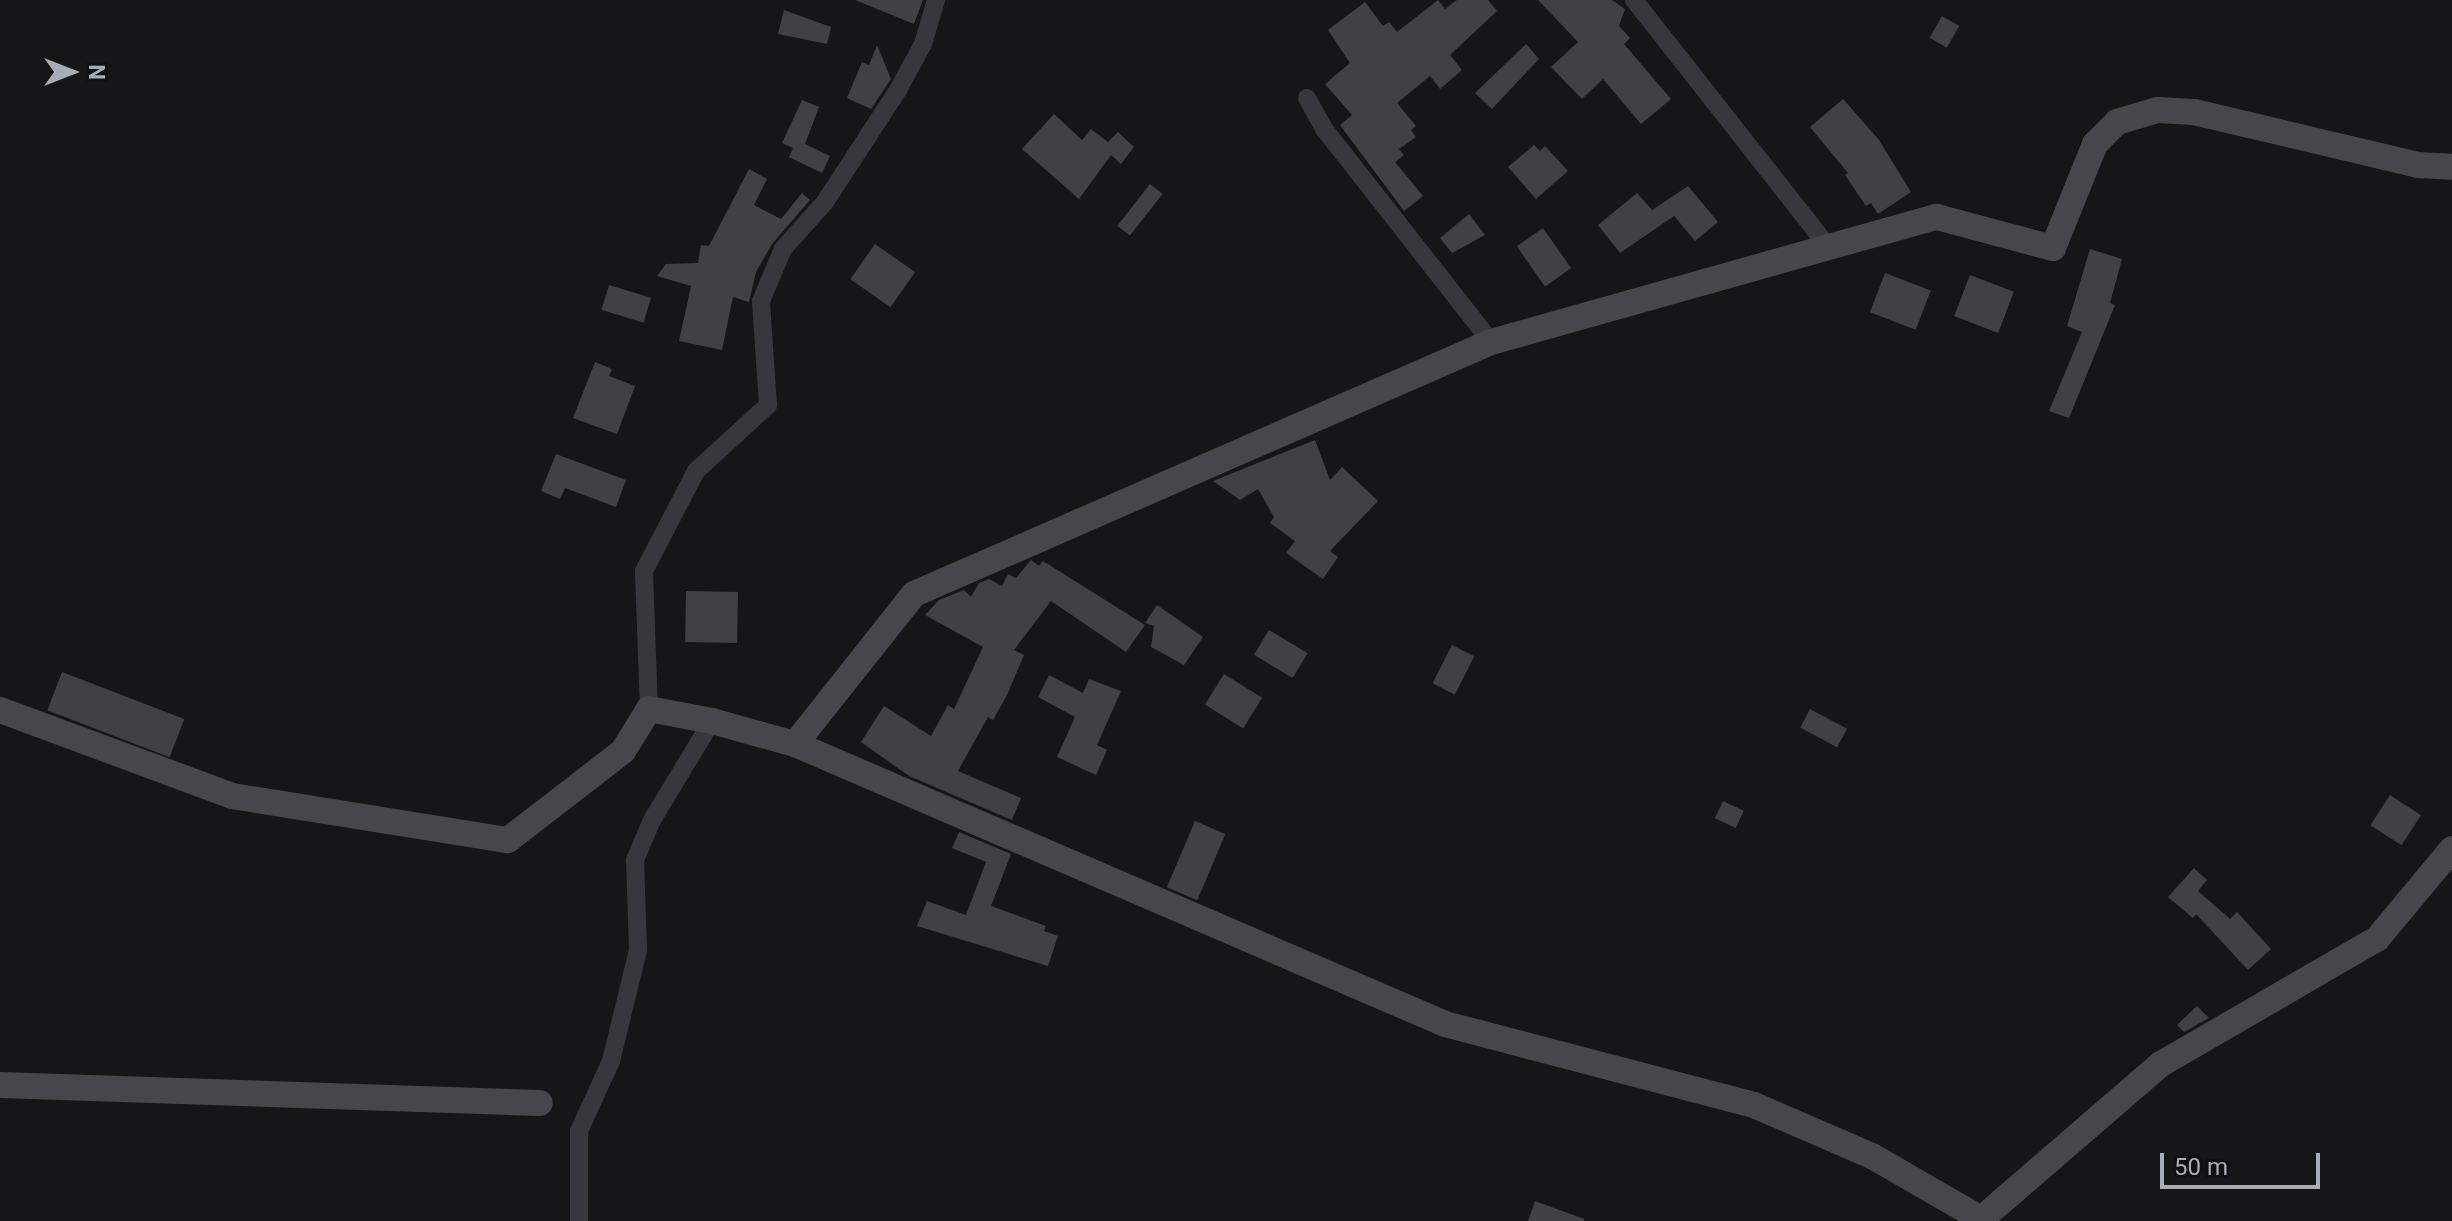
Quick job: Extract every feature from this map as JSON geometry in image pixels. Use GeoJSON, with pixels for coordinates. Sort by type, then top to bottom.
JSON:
{"type":"FeatureCollection","features":[{"type":"Feature","properties":{"kind":"street"},"geometry":{"type":"LineString","coordinates":[[0,710],[232,796],[508,840],[623,751],[649,709],[644,571],[696,471],[768,405],[761,301],[783,249],[825,202],[898,90],[923,44],[936,0]]}},
{"type":"Feature","properties":{"kind":"street"},"geometry":{"type":"LineString","coordinates":[[1634,0],[1831,250]]}},
{"type":"Feature","properties":{"kind":"street"},"geometry":{"type":"LineString","coordinates":[[1307,98],[1325,130],[1491,342]]}},
{"type":"Feature","properties":{"kind":"street"},"geometry":{"type":"LineString","coordinates":[[795,744],[914,594],[1491,342],[1831,250],[1937,217],[2053,248],[2095,144],[2117,122],[2157,110],[2194,112],[2418,165],[2452,167]]}},
{"type":"Feature","properties":{"kind":"street"},"geometry":{"type":"LineString","coordinates":[[649,709],[795,744],[1445,1024],[1754,1105],[1872,1156],[1980,1220],[2161,1064],[2377,939],[2452,849]]}},
{"type":"Feature","properties":{"kind":"street"},"geometry":{"type":"LineString","coordinates":[[579,1221],[579,1131],[611,1061],[638,950],[635,860],[699,719]]}},
{"type":"Feature","properties":{"kind":"street"},"geometry":{"type":"LineString","coordinates":[[0,1085],[540,1103]]}},
{"type":"Feature","properties":{"kind":"building"},"geometry":{"type":"Polygon","coordinates":[[[855,0],[923,0],[914,24],[855,0]]]}},
{"type":"Feature","properties":{"kind":"building"},"geometry":{"type":"Polygon","coordinates":[[[1438,0],[1445,9],[1457,0],[1488,0],[1497,11],[1450,55],[1462,70],[1440,89],[1430,76],[1397,103],[1416,126],[1411,130],[1416,137],[1399,149],[1404,155],[1395,162],[1423,196],[1404,211],[1340,125],[1352,115],[1325,84],[1350,63],[1328,30],[1365,2],[1383,26],[1389,22],[1397,32],[1438,0]]]}},
{"type":"Feature","properties":{"kind":"building"},"geometry":{"type":"Polygon","coordinates":[[[1538,0],[1612,0],[1625,9],[1619,26],[1630,38],[1624,44],[1671,99],[1641,124],[1603,79],[1582,99],[1551,67],[1578,42],[1538,0]]]}},
{"type":"Feature","properties":{"kind":"building"},"geometry":{"type":"Polygon","coordinates":[[[784,10],[831,27],[827,44],[778,34],[784,10]]]}},
{"type":"Feature","properties":{"kind":"building"},"geometry":{"type":"Polygon","coordinates":[[[1942,16],[1959,26],[1947,48],[1930,38],[1942,16]]]}},
{"type":"Feature","properties":{"kind":"building"},"geometry":{"type":"Polygon","coordinates":[[[1526,44],[1539,59],[1492,109],[1475,93],[1526,44]]]}},
{"type":"Feature","properties":{"kind":"building"},"geometry":{"type":"Polygon","coordinates":[[[877,45],[891,79],[871,109],[847,98],[862,62],[869,65],[877,45]]]}},
{"type":"Feature","properties":{"kind":"building"},"geometry":{"type":"Polygon","coordinates":[[[1843,99],[1879,140],[1911,192],[1878,214],[1871,203],[1866,206],[1845,175],[1848,173],[1810,127],[1843,99]]]}},
{"type":"Feature","properties":{"kind":"building"},"geometry":{"type":"Polygon","coordinates":[[[802,100],[819,107],[805,144],[830,156],[822,173],[789,157],[793,148],[782,143],[802,100]]]}},
{"type":"Feature","properties":{"kind":"building"},"geometry":{"type":"Polygon","coordinates":[[[1054,114],[1082,140],[1091,129],[1108,142],[1118,132],[1134,147],[1121,164],[1111,155],[1079,199],[1022,149],[1054,114]]]}},
{"type":"Feature","properties":{"kind":"building"},"geometry":{"type":"Polygon","coordinates":[[[1534,145],[1540,151],[1545,146],[1568,171],[1536,199],[1508,167],[1534,145]]]}},
{"type":"Feature","properties":{"kind":"building"},"geometry":{"type":"Polygon","coordinates":[[[749,169],[767,179],[754,205],[781,219],[802,193],[810,200],[772,244],[756,272],[749,302],[733,297],[722,350],[679,341],[691,286],[657,276],[666,264],[698,263],[701,245],[709,246],[749,169]]]}},
{"type":"Feature","properties":{"kind":"building"},"geometry":{"type":"Polygon","coordinates":[[[1150,184],[1163,194],[1130,236],[1117,226],[1150,184]]]}},
{"type":"Feature","properties":{"kind":"building"},"geometry":{"type":"Polygon","coordinates":[[[1688,186],[1718,222],[1695,241],[1674,216],[1620,253],[1598,225],[1637,193],[1652,210],[1688,186]]]}},
{"type":"Feature","properties":{"kind":"building"},"geometry":{"type":"Polygon","coordinates":[[[1469,214],[1485,235],[1452,253],[1440,238],[1469,214]]]}},
{"type":"Feature","properties":{"kind":"building"},"geometry":{"type":"Polygon","coordinates":[[[1543,228],[1571,268],[1545,286],[1517,246],[1543,228]]]}},
{"type":"Feature","properties":{"kind":"building"},"geometry":{"type":"Polygon","coordinates":[[[875,244],[915,272],[890,307],[850,279],[875,244]]]}},
{"type":"Feature","properties":{"kind":"building"},"geometry":{"type":"Polygon","coordinates":[[[2090,249],[2122,259],[2110,303],[2115,305],[2069,418],[2049,411],[2082,332],[2067,326],[2090,249]]]}},
{"type":"Feature","properties":{"kind":"building"},"geometry":{"type":"Polygon","coordinates":[[[1885,273],[1931,291],[1916,330],[1870,312],[1885,273]]]}},
{"type":"Feature","properties":{"kind":"building"},"geometry":{"type":"Polygon","coordinates":[[[1970,275],[2014,292],[1998,333],[1954,316],[1970,275]]]}},
{"type":"Feature","properties":{"kind":"building"},"geometry":{"type":"Polygon","coordinates":[[[609,285],[651,298],[643,323],[601,310],[609,285]]]}},
{"type":"Feature","properties":{"kind":"building"},"geometry":{"type":"Polygon","coordinates":[[[595,362],[612,369],[609,376],[635,386],[617,434],[573,418],[595,362]]]}},
{"type":"Feature","properties":{"kind":"building"},"geometry":{"type":"Polygon","coordinates":[[[1315,440],[1330,480],[1342,467],[1378,501],[1330,551],[1338,557],[1323,579],[1286,553],[1295,541],[1270,523],[1274,517],[1258,489],[1240,500],[1213,481],[1315,440]]]}},
{"type":"Feature","properties":{"kind":"building"},"geometry":{"type":"Polygon","coordinates":[[[556,454],[626,480],[616,507],[565,488],[560,499],[541,491],[556,454]]]}},
{"type":"Feature","properties":{"kind":"building"},"geometry":{"type":"Polygon","coordinates":[[[1031,560],[1039,566],[1043,561],[1145,625],[1126,652],[1051,601],[1014,650],[1024,655],[1007,695],[993,720],[988,717],[958,771],[1021,798],[1012,820],[909,776],[861,742],[884,706],[931,736],[948,705],[954,709],[983,647],[925,615],[939,600],[964,590],[971,597],[979,583],[989,579],[1002,586],[1008,574],[1016,578],[1031,560]]]}},
{"type":"Feature","properties":{"kind":"building"},"geometry":{"type":"Polygon","coordinates":[[[686,591],[738,592],[737,643],[685,642],[686,591]]]}},
{"type":"Feature","properties":{"kind":"building"},"geometry":{"type":"Polygon","coordinates":[[[1157,605],[1203,637],[1184,665],[1151,647],[1154,626],[1145,623],[1157,605]]]}},
{"type":"Feature","properties":{"kind":"building"},"geometry":{"type":"Polygon","coordinates":[[[1269,630],[1308,653],[1293,678],[1254,655],[1269,630]]]}},
{"type":"Feature","properties":{"kind":"building"},"geometry":{"type":"Polygon","coordinates":[[[1452,645],[1474,656],[1455,695],[1432,683],[1452,645]]]}},
{"type":"Feature","properties":{"kind":"building"},"geometry":{"type":"Polygon","coordinates":[[[62,672],[184,719],[170,757],[47,710],[62,672]]]}},
{"type":"Feature","properties":{"kind":"building"},"geometry":{"type":"Polygon","coordinates":[[[1224,674],[1262,698],[1243,728],[1205,705],[1224,674]]]}},
{"type":"Feature","properties":{"kind":"building"},"geometry":{"type":"Polygon","coordinates":[[[1049,675],[1083,693],[1089,679],[1121,691],[1097,745],[1107,750],[1096,775],[1057,757],[1075,717],[1038,697],[1049,675]]]}},
{"type":"Feature","properties":{"kind":"building"},"geometry":{"type":"Polygon","coordinates":[[[1810,709],[1847,729],[1837,747],[1800,728],[1810,709]]]}},
{"type":"Feature","properties":{"kind":"building"},"geometry":{"type":"Polygon","coordinates":[[[2390,795],[2421,815],[2401,845],[2370,825],[2390,795]]]}},
{"type":"Feature","properties":{"kind":"building"},"geometry":{"type":"Polygon","coordinates":[[[1723,801],[1744,811],[1736,828],[1715,818],[1723,801]]]}},
{"type":"Feature","properties":{"kind":"building"},"geometry":{"type":"Polygon","coordinates":[[[1195,821],[1225,834],[1197,900],[1167,887],[1195,821]]]}},
{"type":"Feature","properties":{"kind":"building"},"geometry":{"type":"Polygon","coordinates":[[[959,832],[1011,854],[991,906],[1046,926],[1044,931],[1058,936],[1048,966],[917,926],[927,901],[966,915],[986,862],[952,848],[959,832]]]}},
{"type":"Feature","properties":{"kind":"building"},"geometry":{"type":"Polygon","coordinates":[[[2194,868],[2207,880],[2198,891],[2230,919],[2237,912],[2271,949],[2248,970],[2196,914],[2193,918],[2168,897],[2194,868]]]}},
{"type":"Feature","properties":{"kind":"building"},"geometry":{"type":"Polygon","coordinates":[[[2197,1006],[2209,1018],[2184,1032],[2177,1025],[2197,1006]]]}},
{"type":"Feature","properties":{"kind":"building"},"geometry":{"type":"Polygon","coordinates":[[[1535,1201],[1584,1219],[1584,1221],[1528,1221],[1535,1201]]]}}]}
